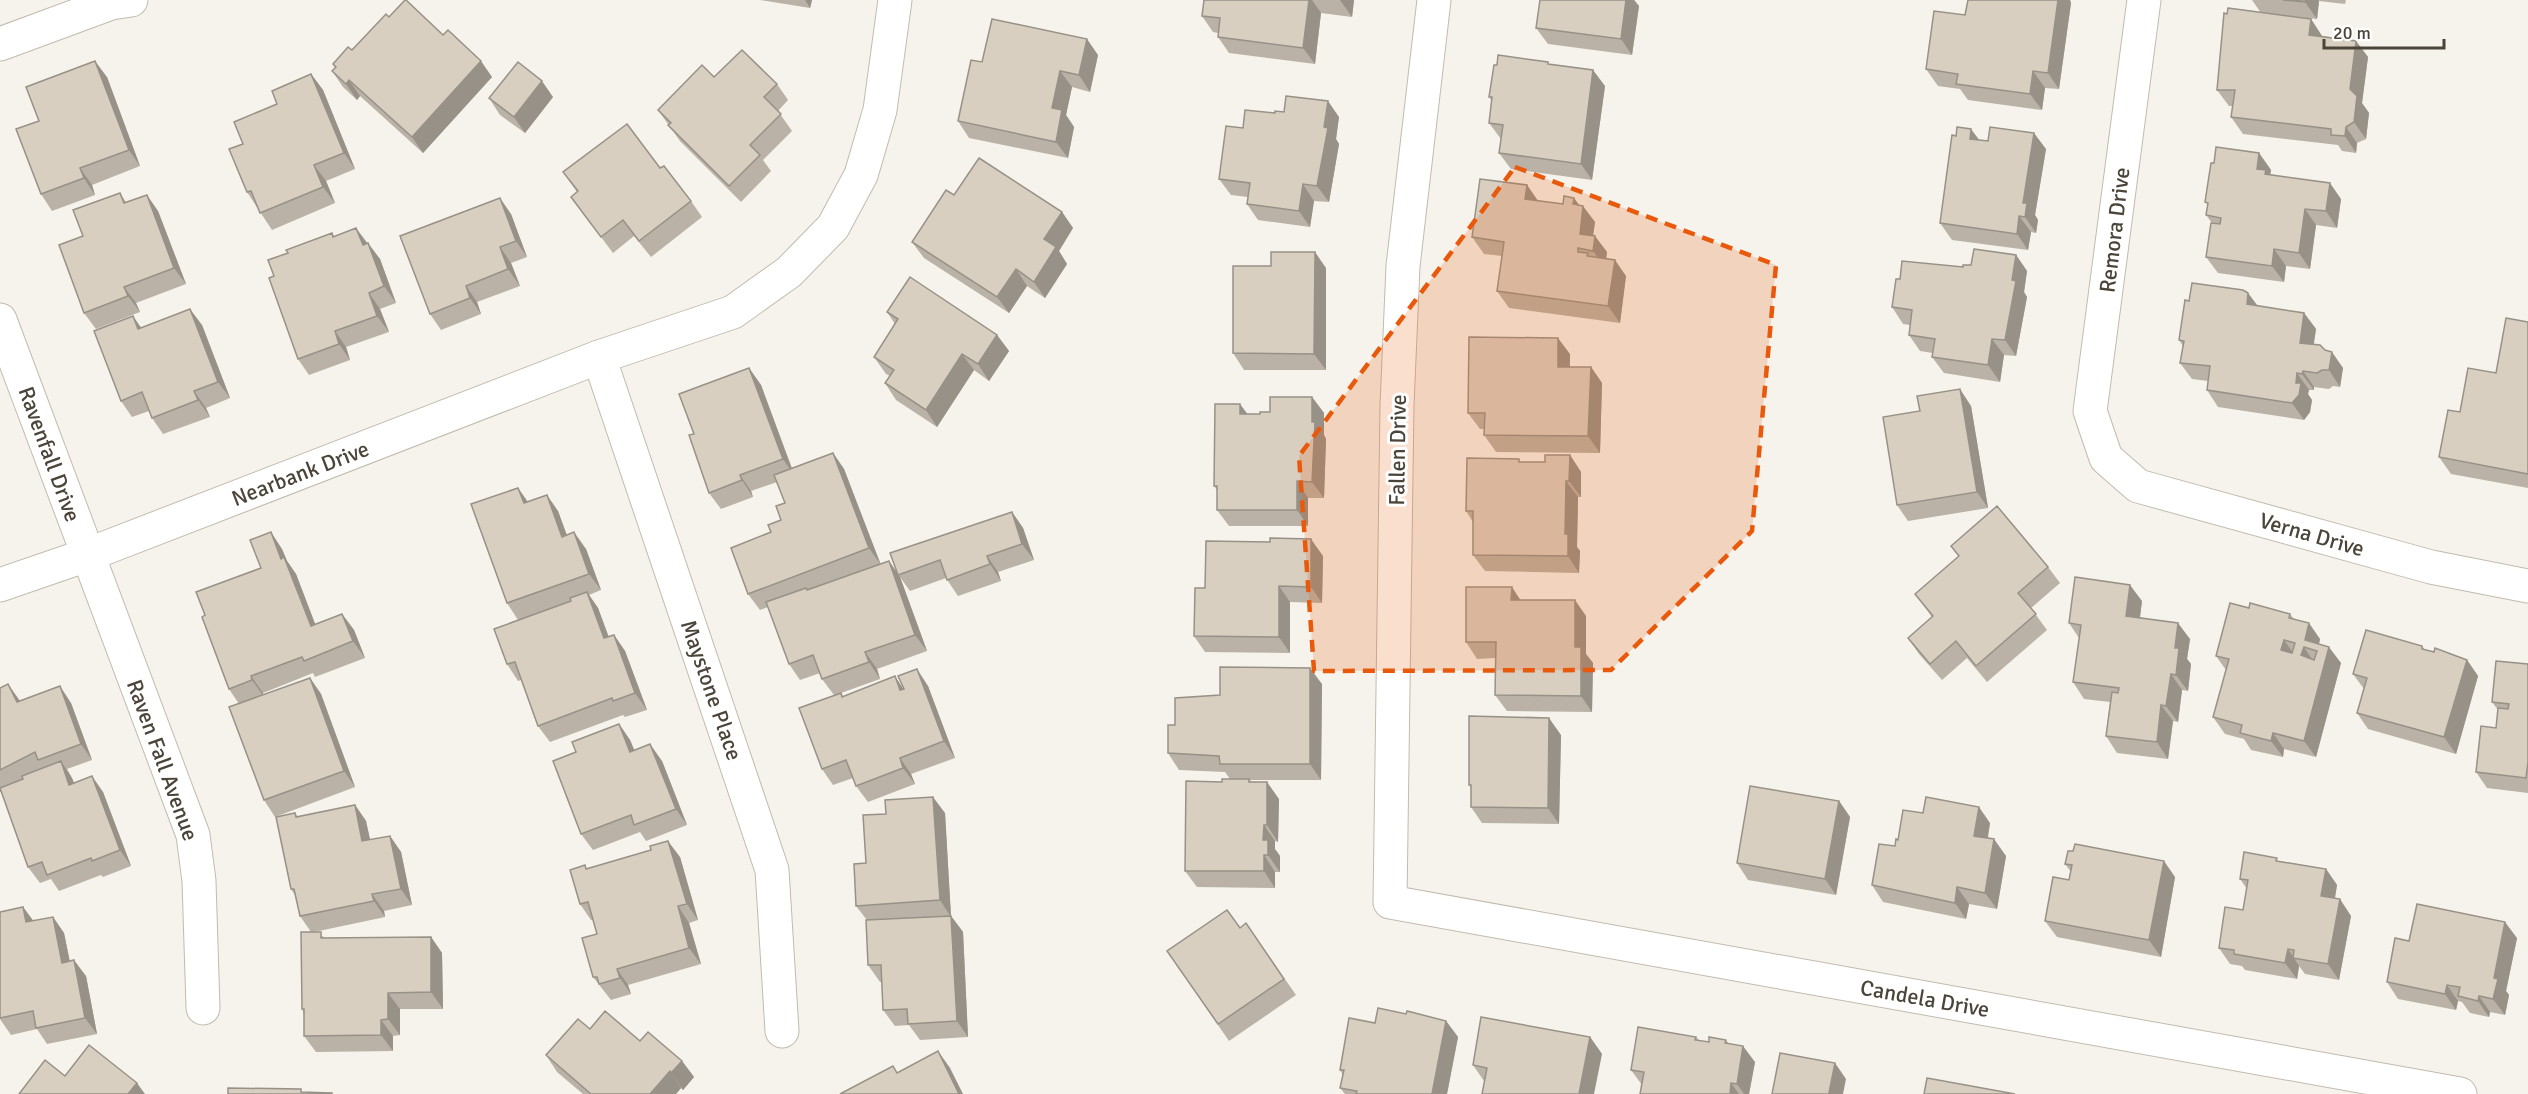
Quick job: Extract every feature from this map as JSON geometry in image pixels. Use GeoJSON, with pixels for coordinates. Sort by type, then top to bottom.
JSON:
{"type":"FeatureCollection","features":[{"type":"Feature","properties":{"kind":"street"},"geometry":{"type":"LineString","coordinates":[[0,44],[111,3],[130,0]]}},
{"type":"Feature","properties":{"kind":"street","name":"Nearbank Drive"},"geometry":{"type":"LineString","coordinates":[[0,585],[87,555],[599,357],[733,312],[789,272],[833,227],[861,175],[880,110],[895,0]]}},
{"type":"Feature","properties":{"kind":"street","name":"Fallen Drive"},"geometry":{"type":"LineString","coordinates":[[1390,902],[1397,405],[1403,266],[1434,0]]}},
{"type":"Feature","properties":{"kind":"street","name":"Remora Drive"},"geometry":{"type":"LineString","coordinates":[[2106,458],[2090,411],[2144,0]]}},
{"type":"Feature","properties":{"kind":"street","name":"Ravenfall Drive"},"geometry":{"type":"LineString","coordinates":[[0,320],[87,555]]}},
{"type":"Feature","properties":{"kind":"street","name":"Maystone Place"},"geometry":{"type":"LineString","coordinates":[[599,357],[772,870],[782,1031]]}},
{"type":"Feature","properties":{"kind":"street","name":"Verna Drive"},"geometry":{"type":"LineString","coordinates":[[2106,458],[2138,486],[2431,567],[2528,586]]}},
{"type":"Feature","properties":{"kind":"street","name":"Raven Fall Avenue"},"geometry":{"type":"LineString","coordinates":[[87,555],[193,835],[199,881],[202,1008]]}},
{"type":"Feature","properties":{"kind":"street","name":"Candela Drive"},"geometry":{"type":"LineString","coordinates":[[1390,902],[2460,1094]]}},
{"type":"Feature","properties":{"kind":"highlighted area"},"geometry":{"type":"Polygon","coordinates":[[[1515,167],[1776,265],[1752,531],[1611,670],[1314,671],[1299,456],[1515,167]]]}},
{"type":"Feature","properties":{"kind":"building"},"geometry":{"type":"Polygon","coordinates":[[[405,0],[443,35],[448,30],[481,61],[412,137],[349,80],[346,84],[332,71],[336,67],[333,64],[348,47],[352,50],[386,14],[389,17],[405,0]]]}},
{"type":"Feature","properties":{"kind":"building"},"geometry":{"type":"Polygon","coordinates":[[[1204,0],[1309,0],[1303,48],[1218,37],[1220,18],[1202,16],[1204,0]]]}},
{"type":"Feature","properties":{"kind":"building"},"geometry":{"type":"Polygon","coordinates":[[[1540,0],[1626,0],[1621,39],[1536,28],[1540,0]]]}},
{"type":"Feature","properties":{"kind":"building"},"geometry":{"type":"Polygon","coordinates":[[[1968,0],[2058,0],[2048,73],[2033,71],[2030,94],[1956,84],[1958,74],[1926,69],[1934,11],[1965,15],[1968,0]]]}},
{"type":"Feature","properties":{"kind":"building"},"geometry":{"type":"Polygon","coordinates":[[[2283,0],[2306,0],[2305,2],[2283,0]]]}},
{"type":"Feature","properties":{"kind":"building"},"geometry":{"type":"Polygon","coordinates":[[[2228,8],[2311,19],[2309,35],[2356,41],[2350,89],[2357,96],[2354,122],[2346,127],[2345,136],[2331,135],[2331,129],[2231,117],[2235,90],[2217,90],[2224,13],[2227,14],[2228,8]]]}},
{"type":"Feature","properties":{"kind":"building"},"geometry":{"type":"Polygon","coordinates":[[[992,19],[1087,39],[1079,75],[1060,71],[1052,108],[1062,110],[1056,142],[958,121],[971,60],[982,62],[992,19]]]}},
{"type":"Feature","properties":{"kind":"building"},"geometry":{"type":"Polygon","coordinates":[[[742,50],[777,84],[764,97],[781,114],[750,145],[760,155],[729,186],[668,125],[671,123],[658,110],[702,65],[714,77],[742,50]]]}},
{"type":"Feature","properties":{"kind":"building"},"geometry":{"type":"Polygon","coordinates":[[[1498,55],[1593,70],[1581,164],[1499,153],[1503,125],[1489,123],[1492,97],[1489,97],[1494,65],[1497,65],[1498,55]]]}},
{"type":"Feature","properties":{"kind":"building"},"geometry":{"type":"Polygon","coordinates":[[[95,61],[129,150],[80,168],[84,178],[41,194],[16,129],[39,121],[26,87],[95,61]]]}},
{"type":"Feature","properties":{"kind":"building"},"geometry":{"type":"Polygon","coordinates":[[[518,62],[542,81],[514,117],[489,98],[518,62]]]}},
{"type":"Feature","properties":{"kind":"building"},"geometry":{"type":"Polygon","coordinates":[[[311,74],[344,153],[314,165],[323,187],[260,213],[251,191],[247,192],[229,149],[243,144],[234,122],[277,104],[272,91],[311,74]]]}},
{"type":"Feature","properties":{"kind":"building"},"geometry":{"type":"Polygon","coordinates":[[[1286,96],[1328,101],[1324,127],[1328,128],[1317,186],[1303,184],[1299,211],[1247,204],[1250,183],[1219,179],[1226,126],[1243,128],[1245,110],[1284,112],[1286,96]]]}},
{"type":"Feature","properties":{"kind":"building"},"geometry":{"type":"Polygon","coordinates":[[[627,124],[660,168],[664,166],[691,201],[639,241],[623,220],[601,237],[571,197],[578,191],[563,172],[627,124]]]}},
{"type":"Feature","properties":{"kind":"building"},"geometry":{"type":"Polygon","coordinates":[[[1957,127],[1971,129],[1970,139],[1988,141],[1990,127],[2034,133],[2023,203],[2027,203],[2025,217],[2019,216],[2017,234],[1940,223],[1952,135],[1956,136],[1957,127]]]}},
{"type":"Feature","properties":{"kind":"building"},"geometry":{"type":"Polygon","coordinates":[[[2216,147],[2259,153],[2257,169],[2266,170],[2265,174],[2330,183],[2326,211],[2305,209],[2299,253],[2274,249],[2272,266],[2206,257],[2211,223],[2220,224],[2221,218],[2206,215],[2208,203],[2205,202],[2216,147]]]}},
{"type":"Feature","properties":{"kind":"building"},"geometry":{"type":"Polygon","coordinates":[[[979,158],[1062,212],[1044,239],[1056,247],[1034,282],[1016,269],[997,297],[912,242],[946,190],[954,195],[979,158]]]}},
{"type":"Feature","properties":{"kind":"building"},"geometry":{"type":"Polygon","coordinates":[[[1480,179],[1527,185],[1525,199],[1563,204],[1564,196],[1574,198],[1573,204],[1583,206],[1580,234],[1595,236],[1593,251],[1578,248],[1578,252],[1588,253],[1587,256],[1615,260],[1608,306],[1497,291],[1504,242],[1472,237],[1480,179]]]}},
{"type":"Feature","properties":{"kind":"building"},"geometry":{"type":"Polygon","coordinates":[[[120,193],[124,203],[147,195],[174,268],[124,287],[128,296],[84,313],[59,245],[83,236],[73,210],[120,193]]]}},
{"type":"Feature","properties":{"kind":"building"},"geometry":{"type":"Polygon","coordinates":[[[500,198],[516,241],[500,247],[508,269],[466,286],[470,298],[430,314],[400,236],[500,198]]]}},
{"type":"Feature","properties":{"kind":"building"},"geometry":{"type":"Polygon","coordinates":[[[356,228],[363,245],[368,243],[384,286],[369,293],[377,316],[335,331],[339,344],[298,359],[269,278],[274,276],[268,260],[288,253],[286,250],[332,233],[333,237],[356,228]]]}},
{"type":"Feature","properties":{"kind":"building"},"geometry":{"type":"Polygon","coordinates":[[[1974,249],[2016,255],[2012,280],[2016,281],[2005,340],[1992,339],[1988,365],[1932,357],[1935,339],[1909,335],[1912,310],[1892,307],[1896,279],[1900,279],[1902,261],[1963,267],[1963,265],[1971,265],[1974,249]]]}},
{"type":"Feature","properties":{"kind":"building"},"geometry":{"type":"Polygon","coordinates":[[[1271,252],[1315,252],[1314,354],[1233,353],[1233,266],[1271,266],[1271,252]]]}},
{"type":"Feature","properties":{"kind":"building"},"geometry":{"type":"Polygon","coordinates":[[[910,277],[997,335],[978,364],[962,354],[926,410],[885,383],[894,370],[874,357],[898,319],[887,312],[910,277]]]}},
{"type":"Feature","properties":{"kind":"building"},"geometry":{"type":"Polygon","coordinates":[[[2192,283],[2243,290],[2248,293],[2247,304],[2304,313],[2300,343],[2320,345],[2332,352],[2329,370],[2317,373],[2303,371],[2302,374],[2297,373],[2296,383],[2301,383],[2299,395],[2292,403],[2207,390],[2210,366],[2180,363],[2184,341],[2179,340],[2185,300],[2189,301],[2192,283]]]}},
{"type":"Feature","properties":{"kind":"building"},"geometry":{"type":"Polygon","coordinates":[[[190,309],[218,382],[194,391],[198,400],[152,418],[142,392],[121,401],[94,331],[133,316],[138,329],[190,309]]]}},
{"type":"Feature","properties":{"kind":"building"},"geometry":{"type":"Polygon","coordinates":[[[2506,318],[2528,322],[2528,474],[2439,457],[2448,410],[2460,412],[2468,368],[2496,373],[2506,318]]]}},
{"type":"Feature","properties":{"kind":"building"},"geometry":{"type":"Polygon","coordinates":[[[1469,337],[1558,338],[1558,367],[1591,367],[1588,436],[1484,435],[1485,413],[1468,413],[1469,337]]]}},
{"type":"Feature","properties":{"kind":"building"},"geometry":{"type":"Polygon","coordinates":[[[749,368],[783,459],[740,475],[742,480],[709,493],[689,435],[694,434],[679,394],[749,368]]]}},
{"type":"Feature","properties":{"kind":"building"},"geometry":{"type":"Polygon","coordinates":[[[1960,389],[1977,492],[1897,505],[1883,417],[1920,411],[1917,396],[1960,389]]]}},
{"type":"Feature","properties":{"kind":"building"},"geometry":{"type":"Polygon","coordinates":[[[1270,397],[1312,397],[1312,422],[1315,422],[1312,482],[1297,481],[1297,510],[1217,510],[1217,486],[1214,486],[1215,404],[1240,404],[1240,414],[1260,414],[1260,412],[1270,412],[1270,397]]]}},
{"type":"Feature","properties":{"kind":"building"},"geometry":{"type":"Polygon","coordinates":[[[833,453],[869,548],[748,594],[731,548],[771,532],[768,525],[781,520],[776,506],[785,503],[774,475],[833,453]]]}},
{"type":"Feature","properties":{"kind":"building"},"geometry":{"type":"Polygon","coordinates":[[[1545,455],[1570,455],[1569,481],[1566,481],[1565,534],[1568,534],[1568,556],[1473,555],[1473,511],[1466,511],[1467,458],[1545,462],[1545,455]]]}},
{"type":"Feature","properties":{"kind":"building"},"geometry":{"type":"Polygon","coordinates":[[[518,488],[524,503],[547,495],[562,537],[574,532],[589,574],[507,603],[471,504],[518,488]]]}},
{"type":"Feature","properties":{"kind":"building"},"geometry":{"type":"Polygon","coordinates":[[[1997,506],[2048,567],[2018,593],[2036,614],[1976,666],[1956,641],[1930,664],[1908,638],[1933,616],[1915,594],[1959,556],[1951,546],[1997,506]]]}},
{"type":"Feature","properties":{"kind":"building"},"geometry":{"type":"Polygon","coordinates":[[[1012,512],[1022,544],[987,556],[990,564],[947,580],[940,560],[898,575],[890,553],[1012,512]]]}},
{"type":"Feature","properties":{"kind":"building"},"geometry":{"type":"Polygon","coordinates":[[[271,532],[281,559],[284,557],[311,626],[342,614],[353,641],[304,661],[302,657],[251,676],[252,680],[229,689],[202,617],[205,615],[196,592],[261,568],[250,540],[271,532]]]}},
{"type":"Feature","properties":{"kind":"building"},"geometry":{"type":"Polygon","coordinates":[[[1270,538],[1311,539],[1311,587],[1279,586],[1279,637],[1194,636],[1195,588],[1205,588],[1206,541],[1270,542],[1270,538]]]}},
{"type":"Feature","properties":{"kind":"building"},"geometry":{"type":"Polygon","coordinates":[[[889,561],[915,635],[865,652],[869,662],[822,679],[813,655],[789,664],[766,602],[889,561]]]}},
{"type":"Feature","properties":{"kind":"building"},"geometry":{"type":"Polygon","coordinates":[[[2075,577],[2130,585],[2126,616],[2178,623],[2175,648],[2179,648],[2176,675],[2171,674],[2166,706],[2161,705],[2157,742],[2106,736],[2112,692],[2118,693],[2119,688],[2073,682],[2081,625],[2069,623],[2075,577]]]}},
{"type":"Feature","properties":{"kind":"building"},"geometry":{"type":"Polygon","coordinates":[[[1466,587],[1512,587],[1511,600],[1575,600],[1575,647],[1581,647],[1581,696],[1495,695],[1496,642],[1466,642],[1466,587]]]}},
{"type":"Feature","properties":{"kind":"building"},"geometry":{"type":"Polygon","coordinates":[[[587,592],[604,638],[614,635],[635,693],[613,701],[612,698],[538,726],[515,662],[507,664],[494,629],[571,601],[570,598],[587,592]]]}},
{"type":"Feature","properties":{"kind":"building"},"geometry":{"type":"Polygon","coordinates":[[[2230,603],[2249,608],[2250,603],[2290,614],[2289,618],[2309,623],[2305,640],[2329,647],[2304,741],[2273,733],[2271,741],[2240,733],[2242,725],[2213,717],[2229,659],[2216,656],[2230,603]],[[2284,640],[2281,650],[2292,653],[2295,643],[2284,640]],[[2304,647],[2301,655],[2314,660],[2317,651],[2304,647]]]}},
{"type":"Feature","properties":{"kind":"building"},"geometry":{"type":"Polygon","coordinates":[[[2366,630],[2422,646],[2422,649],[2434,652],[2435,648],[2467,660],[2444,737],[2357,713],[2367,678],[2353,674],[2366,630]]]}},
{"type":"Feature","properties":{"kind":"building"},"geometry":{"type":"Polygon","coordinates":[[[2496,661],[2528,664],[2526,778],[2476,772],[2481,726],[2496,728],[2498,708],[2508,709],[2509,704],[2492,702],[2496,661]]]}},
{"type":"Feature","properties":{"kind":"building"},"geometry":{"type":"Polygon","coordinates":[[[1220,667],[1310,668],[1310,764],[1220,764],[1219,756],[1168,753],[1168,725],[1175,725],[1175,698],[1220,695],[1220,667]]]}},
{"type":"Feature","properties":{"kind":"building"},"geometry":{"type":"Polygon","coordinates":[[[917,669],[944,741],[900,758],[903,768],[856,786],[846,760],[822,769],[799,708],[841,693],[842,697],[895,676],[900,690],[904,689],[898,676],[917,669]]]}},
{"type":"Feature","properties":{"kind":"building"},"geometry":{"type":"Polygon","coordinates":[[[310,678],[344,771],[264,800],[229,707],[310,678]]]}},
{"type":"Feature","properties":{"kind":"building"},"geometry":{"type":"Polygon","coordinates":[[[8,684],[17,702],[60,686],[81,744],[38,760],[35,752],[0,770],[0,688],[8,684]]]}},
{"type":"Feature","properties":{"kind":"building"},"geometry":{"type":"Polygon","coordinates":[[[1469,716],[1549,718],[1548,808],[1471,807],[1469,716]]]}},
{"type":"Feature","properties":{"kind":"building"},"geometry":{"type":"Polygon","coordinates":[[[619,724],[630,752],[650,744],[676,809],[634,825],[631,815],[581,834],[553,761],[576,752],[572,742],[619,724]]]}},
{"type":"Feature","properties":{"kind":"building"},"geometry":{"type":"Polygon","coordinates":[[[61,761],[69,785],[92,776],[120,850],[92,861],[91,858],[47,875],[42,862],[28,867],[0,788],[23,779],[22,776],[61,761]]]}},
{"type":"Feature","properties":{"kind":"building"},"geometry":{"type":"Polygon","coordinates":[[[1222,779],[1267,782],[1267,825],[1264,825],[1263,840],[1268,840],[1268,855],[1264,855],[1264,871],[1185,871],[1186,781],[1222,782],[1222,779]]]}},
{"type":"Feature","properties":{"kind":"building"},"geometry":{"type":"Polygon","coordinates":[[[1750,786],[1839,801],[1825,879],[1737,863],[1750,786]]]}},
{"type":"Feature","properties":{"kind":"building"},"geometry":{"type":"Polygon","coordinates":[[[933,797],[940,900],[856,906],[854,864],[866,863],[863,815],[886,814],[885,800],[933,797]]]}},
{"type":"Feature","properties":{"kind":"building"},"geometry":{"type":"Polygon","coordinates":[[[1926,797],[1979,807],[1974,836],[1994,839],[1985,893],[1957,887],[1955,903],[1872,885],[1879,844],[1895,846],[1903,810],[1923,813],[1926,797]]]}},
{"type":"Feature","properties":{"kind":"building"},"geometry":{"type":"Polygon","coordinates":[[[355,805],[362,841],[390,836],[401,889],[372,894],[374,901],[300,916],[294,889],[291,889],[276,817],[295,813],[296,817],[355,805]]]}},
{"type":"Feature","properties":{"kind":"building"},"geometry":{"type":"Polygon","coordinates":[[[668,841],[687,904],[678,906],[689,948],[617,969],[620,978],[599,984],[597,977],[593,977],[582,938],[597,934],[588,902],[580,904],[570,870],[585,865],[586,869],[651,850],[650,846],[668,841]]]}},
{"type":"Feature","properties":{"kind":"building"},"geometry":{"type":"Polygon","coordinates":[[[2075,844],[2164,861],[2149,940],[2045,921],[2053,877],[2069,880],[2072,865],[2065,864],[2068,851],[2073,851],[2075,844]]]}},
{"type":"Feature","properties":{"kind":"building"},"geometry":{"type":"Polygon","coordinates":[[[2244,852],[2277,858],[2276,861],[2326,869],[2321,896],[2340,899],[2328,964],[2293,958],[2294,950],[2288,949],[2285,963],[2234,954],[2234,950],[2219,948],[2225,907],[2243,910],[2248,880],[2240,879],[2244,852]]]}},
{"type":"Feature","properties":{"kind":"building"},"geometry":{"type":"Polygon","coordinates":[[[2417,904],[2505,922],[2494,978],[2498,979],[2493,999],[2479,996],[2478,1001],[2458,996],[2460,987],[2447,985],[2445,994],[2387,982],[2395,938],[2409,941],[2417,904]]]}},
{"type":"Feature","properties":{"kind":"building"},"geometry":{"type":"Polygon","coordinates":[[[23,907],[26,922],[53,917],[62,963],[74,960],[85,1018],[36,1028],[33,1011],[0,1018],[0,912],[23,907]]]}},
{"type":"Feature","properties":{"kind":"building"},"geometry":{"type":"Polygon","coordinates":[[[1227,910],[1240,928],[1246,923],[1284,979],[1218,1024],[1167,951],[1227,910]]]}},
{"type":"Feature","properties":{"kind":"building"},"geometry":{"type":"Polygon","coordinates":[[[951,916],[957,1021],[908,1024],[907,1009],[883,1010],[881,965],[868,965],[866,920],[951,916]]]}},
{"type":"Feature","properties":{"kind":"building"},"geometry":{"type":"Polygon","coordinates":[[[301,932],[321,932],[321,938],[431,937],[431,992],[388,993],[388,1019],[381,1020],[381,1035],[304,1036],[301,932]]]}},
{"type":"Feature","properties":{"kind":"building"},"geometry":{"type":"Polygon","coordinates":[[[1378,1008],[1406,1014],[1407,1011],[1446,1021],[1432,1094],[1356,1094],[1357,1091],[1340,1088],[1344,1070],[1340,1070],[1349,1018],[1375,1023],[1378,1008]]]}},
{"type":"Feature","properties":{"kind":"building"},"geometry":{"type":"Polygon","coordinates":[[[605,1011],[640,1041],[648,1032],[682,1061],[650,1094],[591,1094],[546,1055],[578,1019],[590,1029],[605,1011]]]}},
{"type":"Feature","properties":{"kind":"building"},"geometry":{"type":"Polygon","coordinates":[[[1481,1017],[1590,1037],[1579,1094],[1482,1094],[1487,1068],[1473,1065],[1481,1017]]]}},
{"type":"Feature","properties":{"kind":"building"},"geometry":{"type":"Polygon","coordinates":[[[1638,1027],[1696,1037],[1695,1040],[1709,1042],[1709,1037],[1726,1040],[1725,1043],[1743,1046],[1737,1084],[1731,1083],[1730,1094],[1640,1094],[1644,1072],[1631,1070],[1638,1027]]]}},
{"type":"Feature","properties":{"kind":"building"},"geometry":{"type":"Polygon","coordinates":[[[89,1045],[137,1083],[128,1094],[19,1094],[45,1060],[65,1076],[89,1045]]]}},
{"type":"Feature","properties":{"kind":"building"},"geometry":{"type":"Polygon","coordinates":[[[938,1051],[959,1094],[840,1094],[893,1066],[897,1073],[938,1051]]]}},
{"type":"Feature","properties":{"kind":"building"},"geometry":{"type":"Polygon","coordinates":[[[1780,1053],[1835,1063],[1829,1093],[1835,1094],[1772,1094],[1780,1053]]]}},
{"type":"Feature","properties":{"kind":"building"},"geometry":{"type":"Polygon","coordinates":[[[1927,1078],[2015,1094],[1924,1094],[1927,1078]]]}},
{"type":"Feature","properties":{"kind":"building"},"geometry":{"type":"Polygon","coordinates":[[[228,1088],[301,1089],[301,1092],[332,1094],[228,1094],[228,1088]]]}}]}
